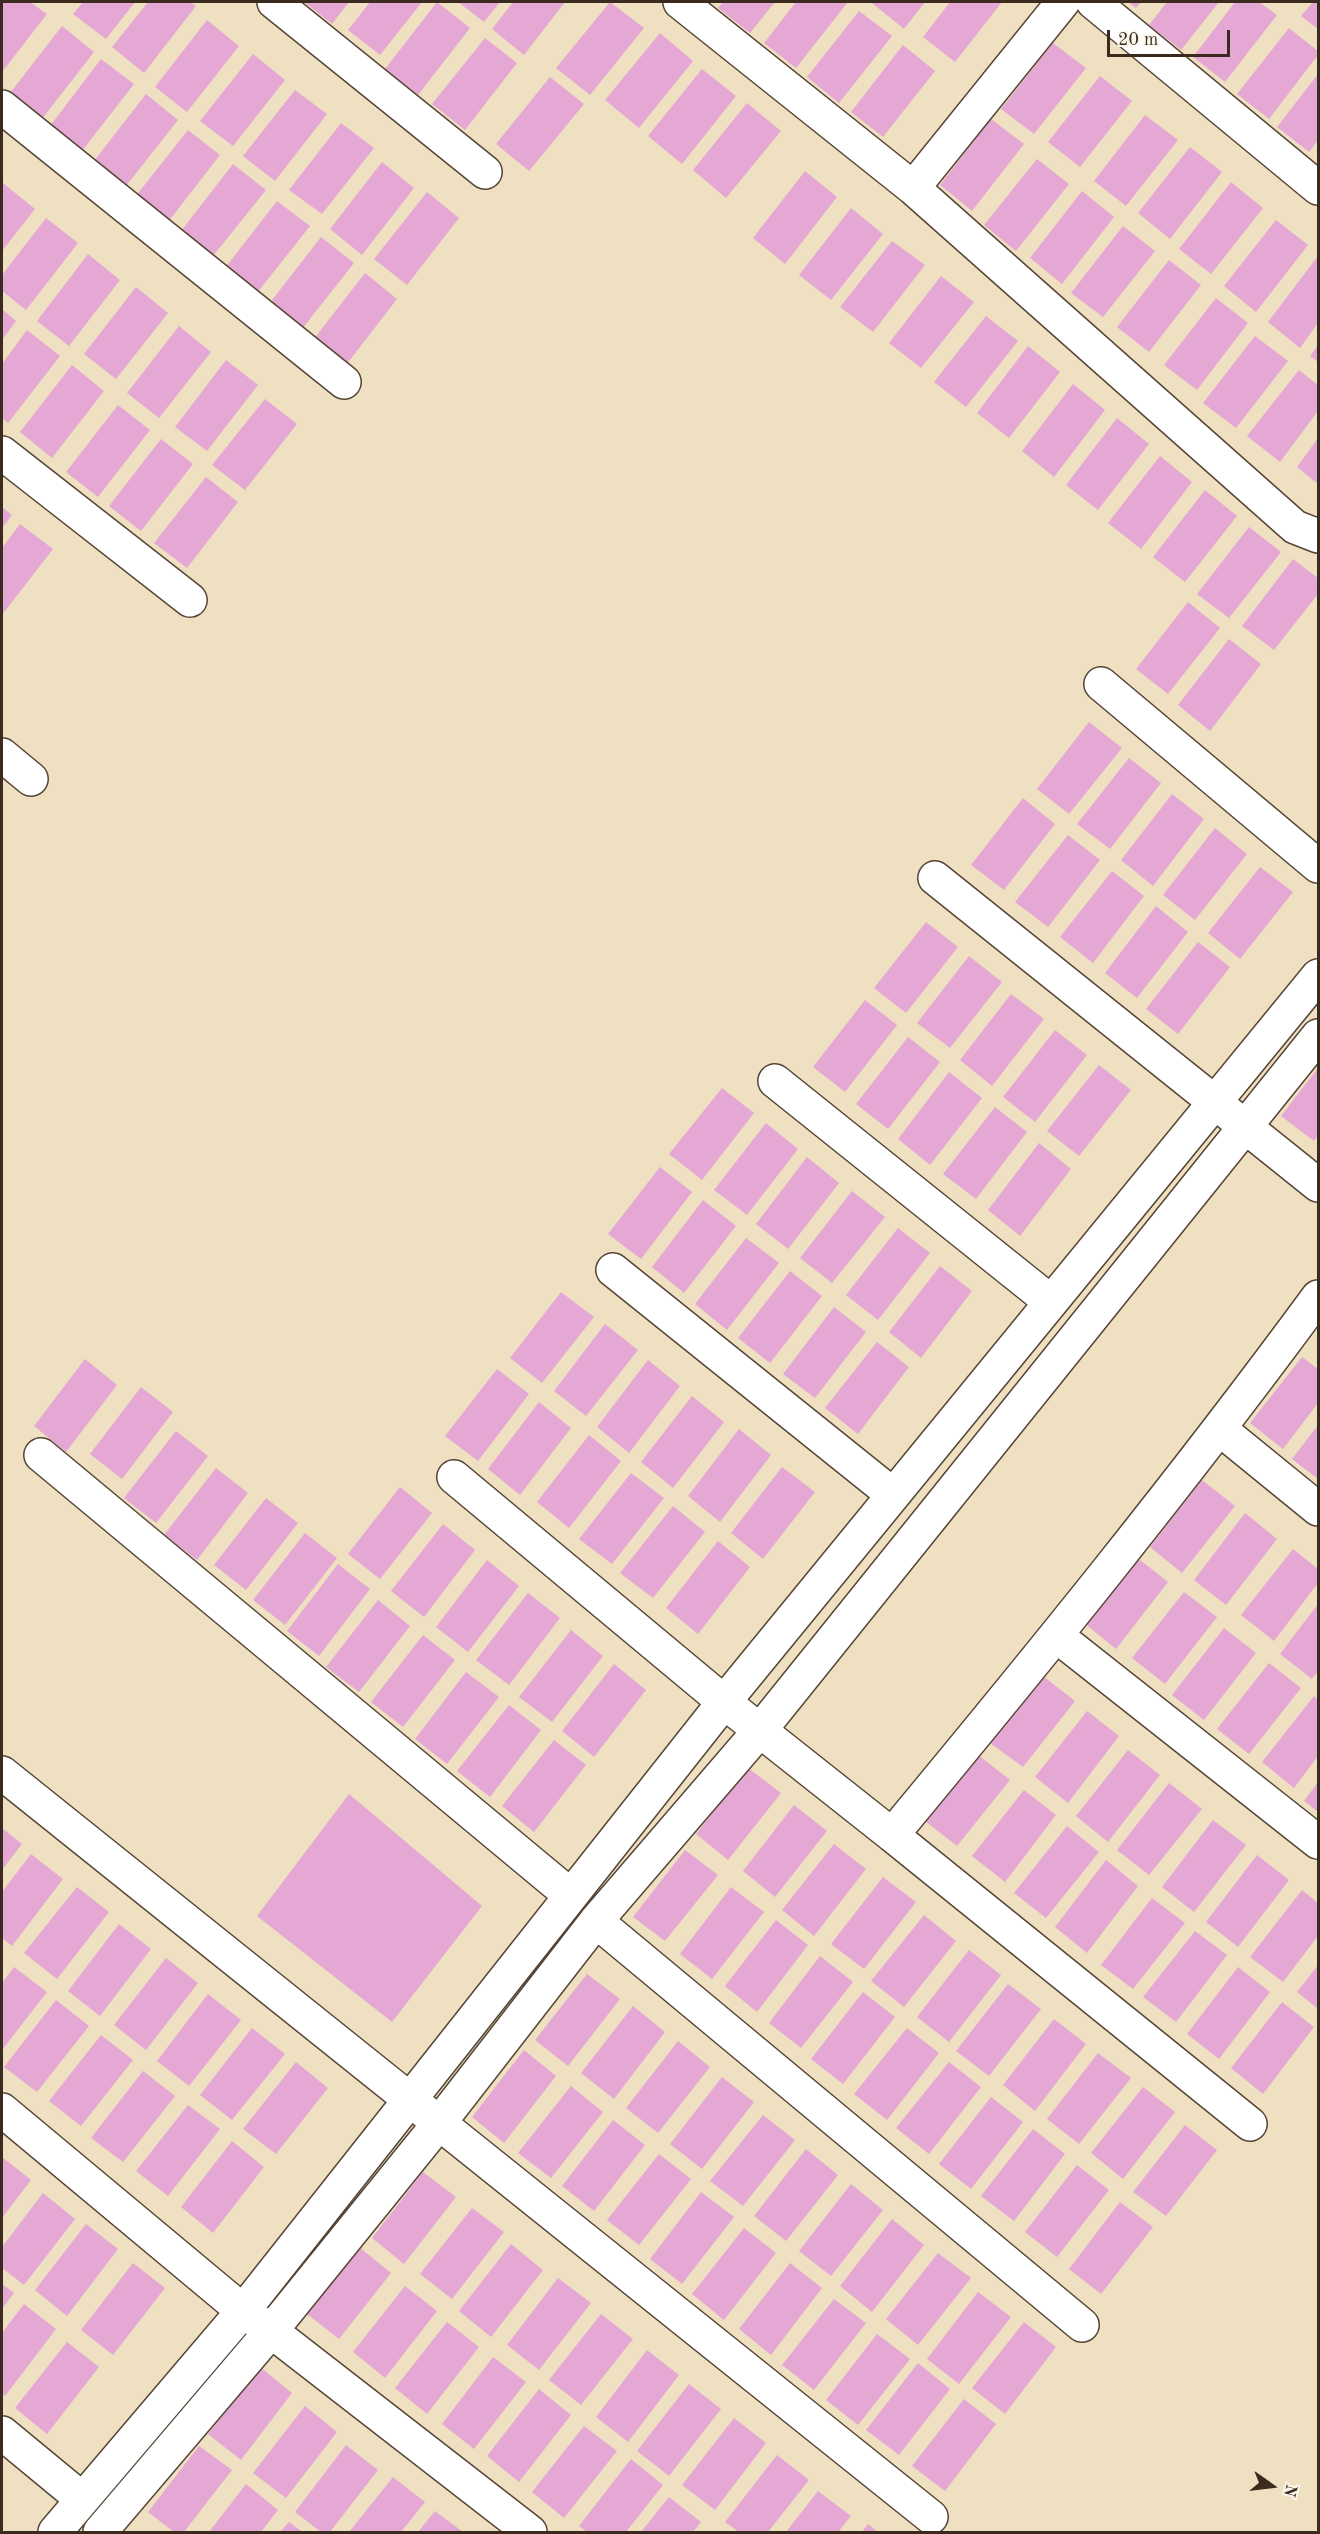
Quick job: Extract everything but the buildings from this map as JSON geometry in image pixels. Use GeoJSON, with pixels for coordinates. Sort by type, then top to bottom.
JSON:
{"type":"FeatureCollection","features":[{"type":"Feature","properties":{"kind":"street"},"geometry":{"type":"LineString","coordinates":[[273,2],[484,172]]}},
{"type":"Feature","properties":{"kind":"street"},"geometry":{"type":"LineString","coordinates":[[680,2],[913,188],[1295,527],[1318,536]]}},
{"type":"Feature","properties":{"kind":"street"},"geometry":{"type":"LineString","coordinates":[[913,188],[1063,2]]}},
{"type":"Feature","properties":{"kind":"street"},"geometry":{"type":"LineString","coordinates":[[1094,2],[1318,188]]}},
{"type":"Feature","properties":{"kind":"street"},"geometry":{"type":"LineString","coordinates":[[2,107],[344,382]]}},
{"type":"Feature","properties":{"kind":"street"},"geometry":{"type":"LineString","coordinates":[[2,453],[190,600]]}},
{"type":"Feature","properties":{"kind":"street"},"geometry":{"type":"LineString","coordinates":[[1101,684],[1318,866]]}},
{"type":"Feature","properties":{"kind":"street"},"geometry":{"type":"LineString","coordinates":[[2,755],[31,779]]}},
{"type":"Feature","properties":{"kind":"street"},"geometry":{"type":"LineString","coordinates":[[935,879],[1318,1185]]}},
{"type":"Feature","properties":{"kind":"street"},"geometry":{"type":"LineString","coordinates":[[55,2532],[243,2312],[724,1702],[1318,976]]}},
{"type":"Feature","properties":{"kind":"street"},"geometry":{"type":"LineString","coordinates":[[113,2528],[440,2122],[596,1921],[761,1729],[1318,1036]]}},
{"type":"Feature","properties":{"kind":"street"},"geometry":{"type":"LineString","coordinates":[[775,1080],[1051,1302]]}},
{"type":"Feature","properties":{"kind":"street"},"geometry":{"type":"LineString","coordinates":[[613,1270],[892,1494]]}},
{"type":"Feature","properties":{"kind":"street"},"geometry":{"type":"LineString","coordinates":[[892,1835],[1057,1636],[1221,1430],[1318,1298]]}},
{"type":"Feature","properties":{"kind":"street"},"geometry":{"type":"LineString","coordinates":[[1221,1430],[1318,1509]]}},
{"type":"Feature","properties":{"kind":"street"},"geometry":{"type":"LineString","coordinates":[[41,1455],[570,1895]]}},
{"type":"Feature","properties":{"kind":"street"},"geometry":{"type":"LineString","coordinates":[[454,1477],[724,1702],[761,1729],[1250,2124]]}},
{"type":"Feature","properties":{"kind":"street"},"geometry":{"type":"LineString","coordinates":[[1057,1636],[1318,1842]]}},
{"type":"Feature","properties":{"kind":"street"},"geometry":{"type":"LineString","coordinates":[[2,1773],[931,2517]]}},
{"type":"Feature","properties":{"kind":"street"},"geometry":{"type":"LineString","coordinates":[[596,1921],[1082,2325]]}},
{"type":"Feature","properties":{"kind":"street"},"geometry":{"type":"LineString","coordinates":[[2,2110],[243,2312],[271,2331],[530,2532]]}},
{"type":"Feature","properties":{"kind":"street"},"geometry":{"type":"LineString","coordinates":[[2,2433],[82,2499]]}}]}
